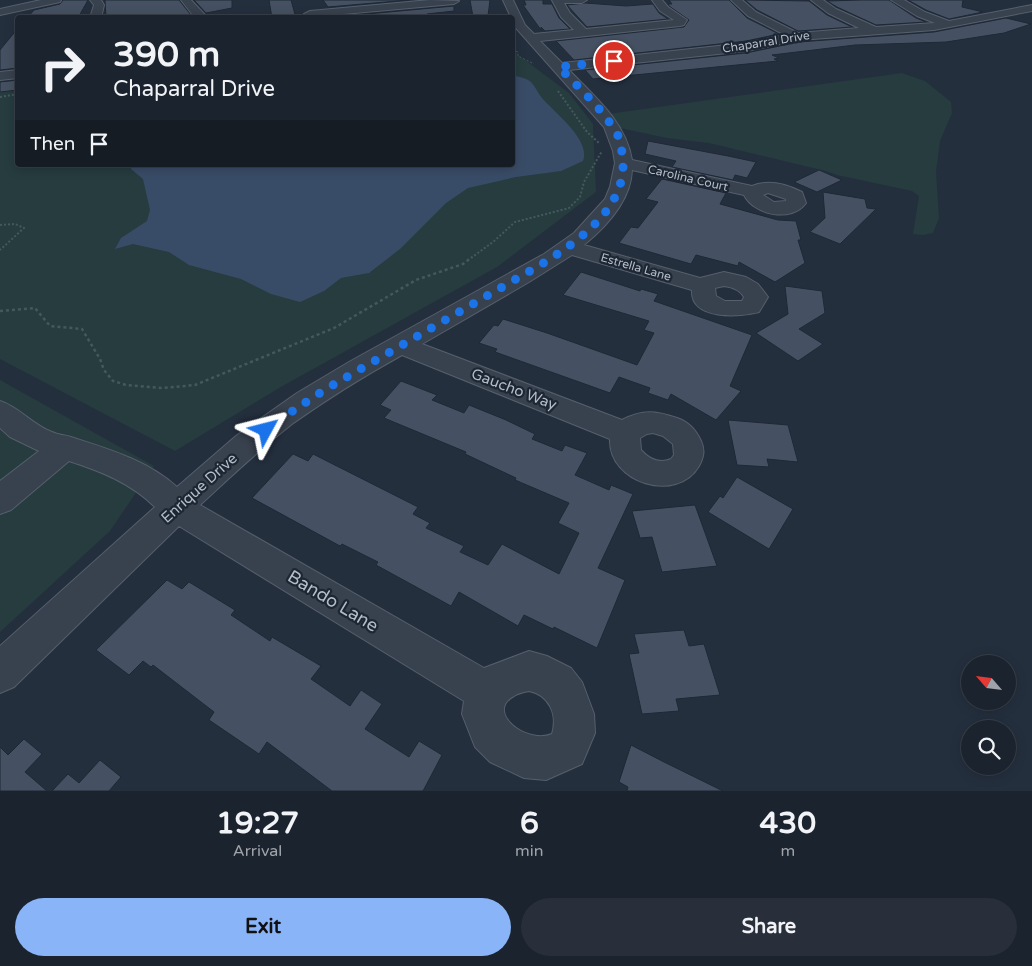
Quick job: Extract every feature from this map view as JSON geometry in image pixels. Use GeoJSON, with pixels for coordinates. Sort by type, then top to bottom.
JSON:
{"type":"FeatureCollection","features":[{"type":"Feature","properties":{"kind":"street"},"geometry":{"type":"LineString","coordinates":[[0,12],[56,0]]}},
{"type":"Feature","properties":{"kind":"street"},"geometry":{"type":"LineString","coordinates":[[95,0],[99,5],[95,15]]}},
{"type":"Feature","properties":{"kind":"street"},"geometry":{"type":"LineString","coordinates":[[186,0],[188,5],[200,15]]}},
{"type":"Feature","properties":{"kind":"street"},"geometry":{"type":"LineString","coordinates":[[305,0],[311,15]]}},
{"type":"Feature","properties":{"kind":"street","name":"Enrique Drive"},"geometry":{"type":"LineString","coordinates":[[508,0],[515,15]]}},
{"type":"Feature","properties":{"kind":"street"},"geometry":{"type":"LineString","coordinates":[[582,0],[557,0],[565,15],[584,33]]}},
{"type":"Feature","properties":{"kind":"street"},"geometry":{"type":"LineString","coordinates":[[522,44],[584,33],[680,23],[681,20],[664,9],[657,0]]}},
{"type":"Feature","properties":{"kind":"street"},"geometry":{"type":"LineString","coordinates":[[736,0],[752,14],[796,36]]}},
{"type":"Feature","properties":{"kind":"street"},"geometry":{"type":"LineString","coordinates":[[816,0],[832,11],[876,32]]}},
{"type":"Feature","properties":{"kind":"street"},"geometry":{"type":"LineString","coordinates":[[896,0],[921,14],[950,25]]}},
{"type":"Feature","properties":{"kind":"street"},"geometry":{"type":"LineString","coordinates":[[321,15],[454,1],[457,15]]}},
{"type":"Feature","properties":{"kind":"street"},"geometry":{"type":"LineString","coordinates":[[987,4],[1009,12]]}},
{"type":"Feature","properties":{"kind":"street","name":"Chaparral Drive"},"geometry":{"type":"LineString","coordinates":[[551,74],[738,48],[796,36],[876,32],[950,25],[1032,8]]}},
{"type":"Feature","properties":{"kind":"street"},"geometry":{"type":"LineString","coordinates":[[0,12],[5,16],[0,25]]}},
{"type":"Feature","properties":{"kind":"street","name":"Enrique Drive"},"geometry":{"type":"LineString","coordinates":[[0,673],[176,508],[236,455],[282,418],[326,389],[514,282],[568,248],[598,221],[608,209],[621,183],[623,163],[620,141],[616,131],[551,74],[522,44],[520,26],[515,15]]}},
{"type":"Feature","properties":{"kind":"street"},"geometry":{"type":"LineString","coordinates":[[0,76],[15,74]]}},
{"type":"Feature","properties":{"kind":"street","name":"Carolina Court"},"geometry":{"type":"LineString","coordinates":[[623,163],[754,192]]}},
{"type":"Feature","properties":{"kind":"street","name":"Estrella Lane"},"geometry":{"type":"LineString","coordinates":[[568,248],[704,286]]}},
{"type":"Feature","properties":{"kind":"street","name":"Gaucho Way"},"geometry":{"type":"LineString","coordinates":[[401,345],[627,434]]}},
{"type":"Feature","properties":{"kind":"street","name":"Bando Lane"},"geometry":{"type":"LineString","coordinates":[[0,412],[20,429],[43,441],[113,463],[154,486],[176,508],[490,694]]}},
{"type":"Feature","properties":{"kind":"street"},"geometry":{"type":"LineString","coordinates":[[0,500],[65,448]]}},
{"type":"Feature","properties":{"kind":"path"},"geometry":{"type":"LineString","coordinates":[[0,311],[34,308],[42,314],[45,322],[50,326],[82,329],[100,359],[108,377],[117,383],[163,388],[195,384],[233,372],[334,328],[416,280],[463,264],[493,242],[515,222],[555,213],[574,204],[580,197],[585,179],[602,150],[600,144],[587,132],[564,103],[551,74],[518,56],[522,44]]}},
{"type":"Feature","properties":{"kind":"path"},"geometry":{"type":"LineString","coordinates":[[0,97],[15,94]]}},
{"type":"Feature","properties":{"kind":"path"},"geometry":{"type":"LineString","coordinates":[[0,225],[15,224],[24,228],[0,250]]}},
{"type":"Feature","properties":{"kind":"green space"},"geometry":{"type":"Polygon","coordinates":[[[515,52],[569,93],[593,124],[596,192],[497,267],[279,388],[175,451],[0,359],[0,89],[15,87],[15,167],[515,167],[515,52]]]}},
{"type":"Feature","properties":{"kind":"green space"},"geometry":{"type":"Polygon","coordinates":[[[902,73],[925,81],[951,102],[952,113],[940,141],[936,172],[939,218],[933,233],[923,235],[913,234],[919,196],[912,191],[837,175],[709,143],[667,138],[620,128],[608,114],[902,73]]]}},
{"type":"Feature","properties":{"kind":"green space"},"geometry":{"type":"Polygon","coordinates":[[[0,380],[154,466],[110,531],[0,632],[0,380]]]}},
{"type":"Feature","properties":{"kind":"water"},"geometry":{"type":"Polygon","coordinates":[[[515,76],[531,82],[542,98],[577,136],[582,144],[584,153],[583,161],[561,171],[516,177],[468,188],[446,203],[400,249],[369,273],[341,278],[324,291],[300,302],[271,294],[241,279],[189,265],[169,252],[133,244],[115,249],[121,238],[147,221],[150,210],[143,179],[131,169],[132,167],[515,167],[515,76]]]}},
{"type":"Feature","properties":{"kind":"building"},"geometry":{"type":"Polygon","coordinates":[[[63,0],[88,0],[80,15],[30,15],[34,10],[60,4],[63,0]]]}},
{"type":"Feature","properties":{"kind":"building"},"geometry":{"type":"Polygon","coordinates":[[[105,0],[179,0],[191,15],[106,15],[105,0]]]}},
{"type":"Feature","properties":{"kind":"building"},"geometry":{"type":"Polygon","coordinates":[[[194,0],[232,0],[232,8],[206,13],[194,0]]]}},
{"type":"Feature","properties":{"kind":"building"},"geometry":{"type":"Polygon","coordinates":[[[269,0],[291,0],[295,15],[272,15],[269,0]]]}},
{"type":"Feature","properties":{"kind":"building"},"geometry":{"type":"Polygon","coordinates":[[[323,0],[409,0],[328,7],[323,0]]]}},
{"type":"Feature","properties":{"kind":"building"},"geometry":{"type":"Polygon","coordinates":[[[470,0],[490,0],[488,15],[473,15],[470,0]]]}},
{"type":"Feature","properties":{"kind":"building"},"geometry":{"type":"Polygon","coordinates":[[[524,0],[543,0],[543,4],[552,4],[559,18],[570,29],[545,31],[541,27],[541,30],[523,5],[526,5],[524,0]]]}},
{"type":"Feature","properties":{"kind":"building"},"geometry":{"type":"Polygon","coordinates":[[[669,0],[729,0],[747,18],[779,34],[746,41],[574,60],[556,41],[684,27],[689,20],[669,6],[668,4],[672,4],[669,0]]]}},
{"type":"Feature","properties":{"kind":"building"},"geometry":{"type":"Polygon","coordinates":[[[745,0],[809,1],[827,15],[852,27],[798,31],[757,10],[745,0]]]}},
{"type":"Feature","properties":{"kind":"building"},"geometry":{"type":"Polygon","coordinates":[[[889,0],[916,18],[926,22],[876,25],[827,1],[889,0]]]}},
{"type":"Feature","properties":{"kind":"building"},"geometry":{"type":"Polygon","coordinates":[[[908,0],[963,0],[962,7],[983,12],[949,19],[926,10],[908,0]]]}},
{"type":"Feature","properties":{"kind":"building"},"geometry":{"type":"Polygon","coordinates":[[[585,3],[626,6],[653,4],[659,13],[668,19],[587,27],[567,5],[585,3]]]}},
{"type":"Feature","properties":{"kind":"building"},"geometry":{"type":"Polygon","coordinates":[[[454,6],[454,11],[428,15],[356,15],[454,6]]]}},
{"type":"Feature","properties":{"kind":"building"},"geometry":{"type":"Polygon","coordinates":[[[1006,18],[1031,24],[1004,33],[946,42],[855,45],[772,55],[779,58],[774,59],[778,61],[593,79],[585,70],[746,53],[799,42],[934,32],[1006,18]]]}},
{"type":"Feature","properties":{"kind":"building"},"geometry":{"type":"Polygon","coordinates":[[[15,32],[15,68],[0,70],[0,50],[15,32]]]}},
{"type":"Feature","properties":{"kind":"building"},"geometry":{"type":"Polygon","coordinates":[[[15,80],[15,90],[0,92],[0,82],[15,80]]]}},
{"type":"Feature","properties":{"kind":"building"},"geometry":{"type":"Polygon","coordinates":[[[648,141],[756,162],[747,178],[735,175],[733,180],[672,167],[676,161],[645,154],[648,141]]]}},
{"type":"Feature","properties":{"kind":"building"},"geometry":{"type":"Polygon","coordinates":[[[819,170],[842,180],[817,192],[794,182],[819,170]]]}},
{"type":"Feature","properties":{"kind":"building"},"geometry":{"type":"Polygon","coordinates":[[[662,179],[726,193],[720,204],[778,220],[796,221],[801,240],[798,240],[805,263],[775,282],[739,262],[738,266],[696,255],[691,264],[619,243],[631,227],[638,228],[658,202],[646,199],[662,179]]]}},
{"type":"Feature","properties":{"kind":"building"},"geometry":{"type":"Polygon","coordinates":[[[823,192],[865,199],[867,208],[876,209],[840,244],[810,232],[825,218],[823,192]]]}},
{"type":"Feature","properties":{"kind":"building"},"geometry":{"type":"Polygon","coordinates":[[[581,272],[640,291],[641,289],[658,294],[654,301],[752,335],[730,386],[741,391],[716,420],[671,394],[668,400],[648,393],[650,388],[619,377],[610,393],[495,352],[497,349],[479,343],[494,325],[498,326],[503,319],[637,365],[654,333],[644,330],[649,321],[563,295],[581,272]]]}},
{"type":"Feature","properties":{"kind":"building"},"geometry":{"type":"Polygon","coordinates":[[[785,286],[822,291],[825,313],[799,329],[823,344],[798,361],[756,333],[788,314],[785,286]]]}},
{"type":"Feature","properties":{"kind":"building"},"geometry":{"type":"Polygon","coordinates":[[[401,381],[437,395],[432,400],[464,413],[469,405],[506,420],[535,434],[532,439],[562,451],[565,445],[587,453],[575,475],[609,490],[611,485],[633,494],[598,568],[625,580],[597,648],[524,615],[518,626],[459,592],[451,606],[376,565],[378,562],[342,544],[340,546],[252,498],[293,454],[308,461],[313,454],[418,507],[413,514],[430,523],[426,528],[464,546],[460,552],[488,565],[502,544],[559,574],[579,533],[558,523],[569,503],[515,480],[516,478],[465,454],[466,452],[384,418],[391,410],[380,405],[401,381]]]}},
{"type":"Feature","properties":{"kind":"building"},"geometry":{"type":"Polygon","coordinates":[[[728,420],[788,425],[798,462],[767,459],[769,467],[737,465],[728,420]]]}},
{"type":"Feature","properties":{"kind":"building"},"geometry":{"type":"Polygon","coordinates":[[[737,477],[793,509],[769,549],[708,512],[720,496],[723,498],[737,477]]]}},
{"type":"Feature","properties":{"kind":"building"},"geometry":{"type":"Polygon","coordinates":[[[695,505],[717,566],[662,572],[652,537],[640,538],[632,511],[695,505]]]}},
{"type":"Feature","properties":{"kind":"building"},"geometry":{"type":"Polygon","coordinates":[[[167,580],[182,589],[189,582],[235,610],[231,615],[270,641],[272,637],[321,666],[311,679],[350,706],[361,690],[382,704],[365,729],[409,757],[419,741],[442,755],[423,791],[332,791],[267,742],[259,754],[209,720],[214,712],[153,665],[151,667],[143,661],[129,675],[96,650],[167,580]]]}},
{"type":"Feature","properties":{"kind":"building"},"geometry":{"type":"Polygon","coordinates":[[[684,630],[689,646],[704,644],[720,695],[676,699],[679,711],[642,714],[629,654],[639,653],[634,634],[684,630]]]}},
{"type":"Feature","properties":{"kind":"building"},"geometry":{"type":"Polygon","coordinates":[[[24,739],[42,754],[25,772],[47,791],[0,791],[0,747],[8,755],[24,739]]]}},
{"type":"Feature","properties":{"kind":"building"},"geometry":{"type":"Polygon","coordinates":[[[631,745],[723,791],[627,791],[628,787],[619,782],[631,745]]]}},
{"type":"Feature","properties":{"kind":"building"},"geometry":{"type":"Polygon","coordinates":[[[100,760],[121,777],[109,791],[52,791],[68,774],[79,783],[100,760]]]}},
{"type":"Feature","properties":{"kind":"route"},"geometry":{"type":"LineString","coordinates":[[266,430],[326,389],[568,248],[598,221],[608,209],[621,183],[624,168],[620,141],[616,131],[604,116],[559,67],[614,61]]}}]}
